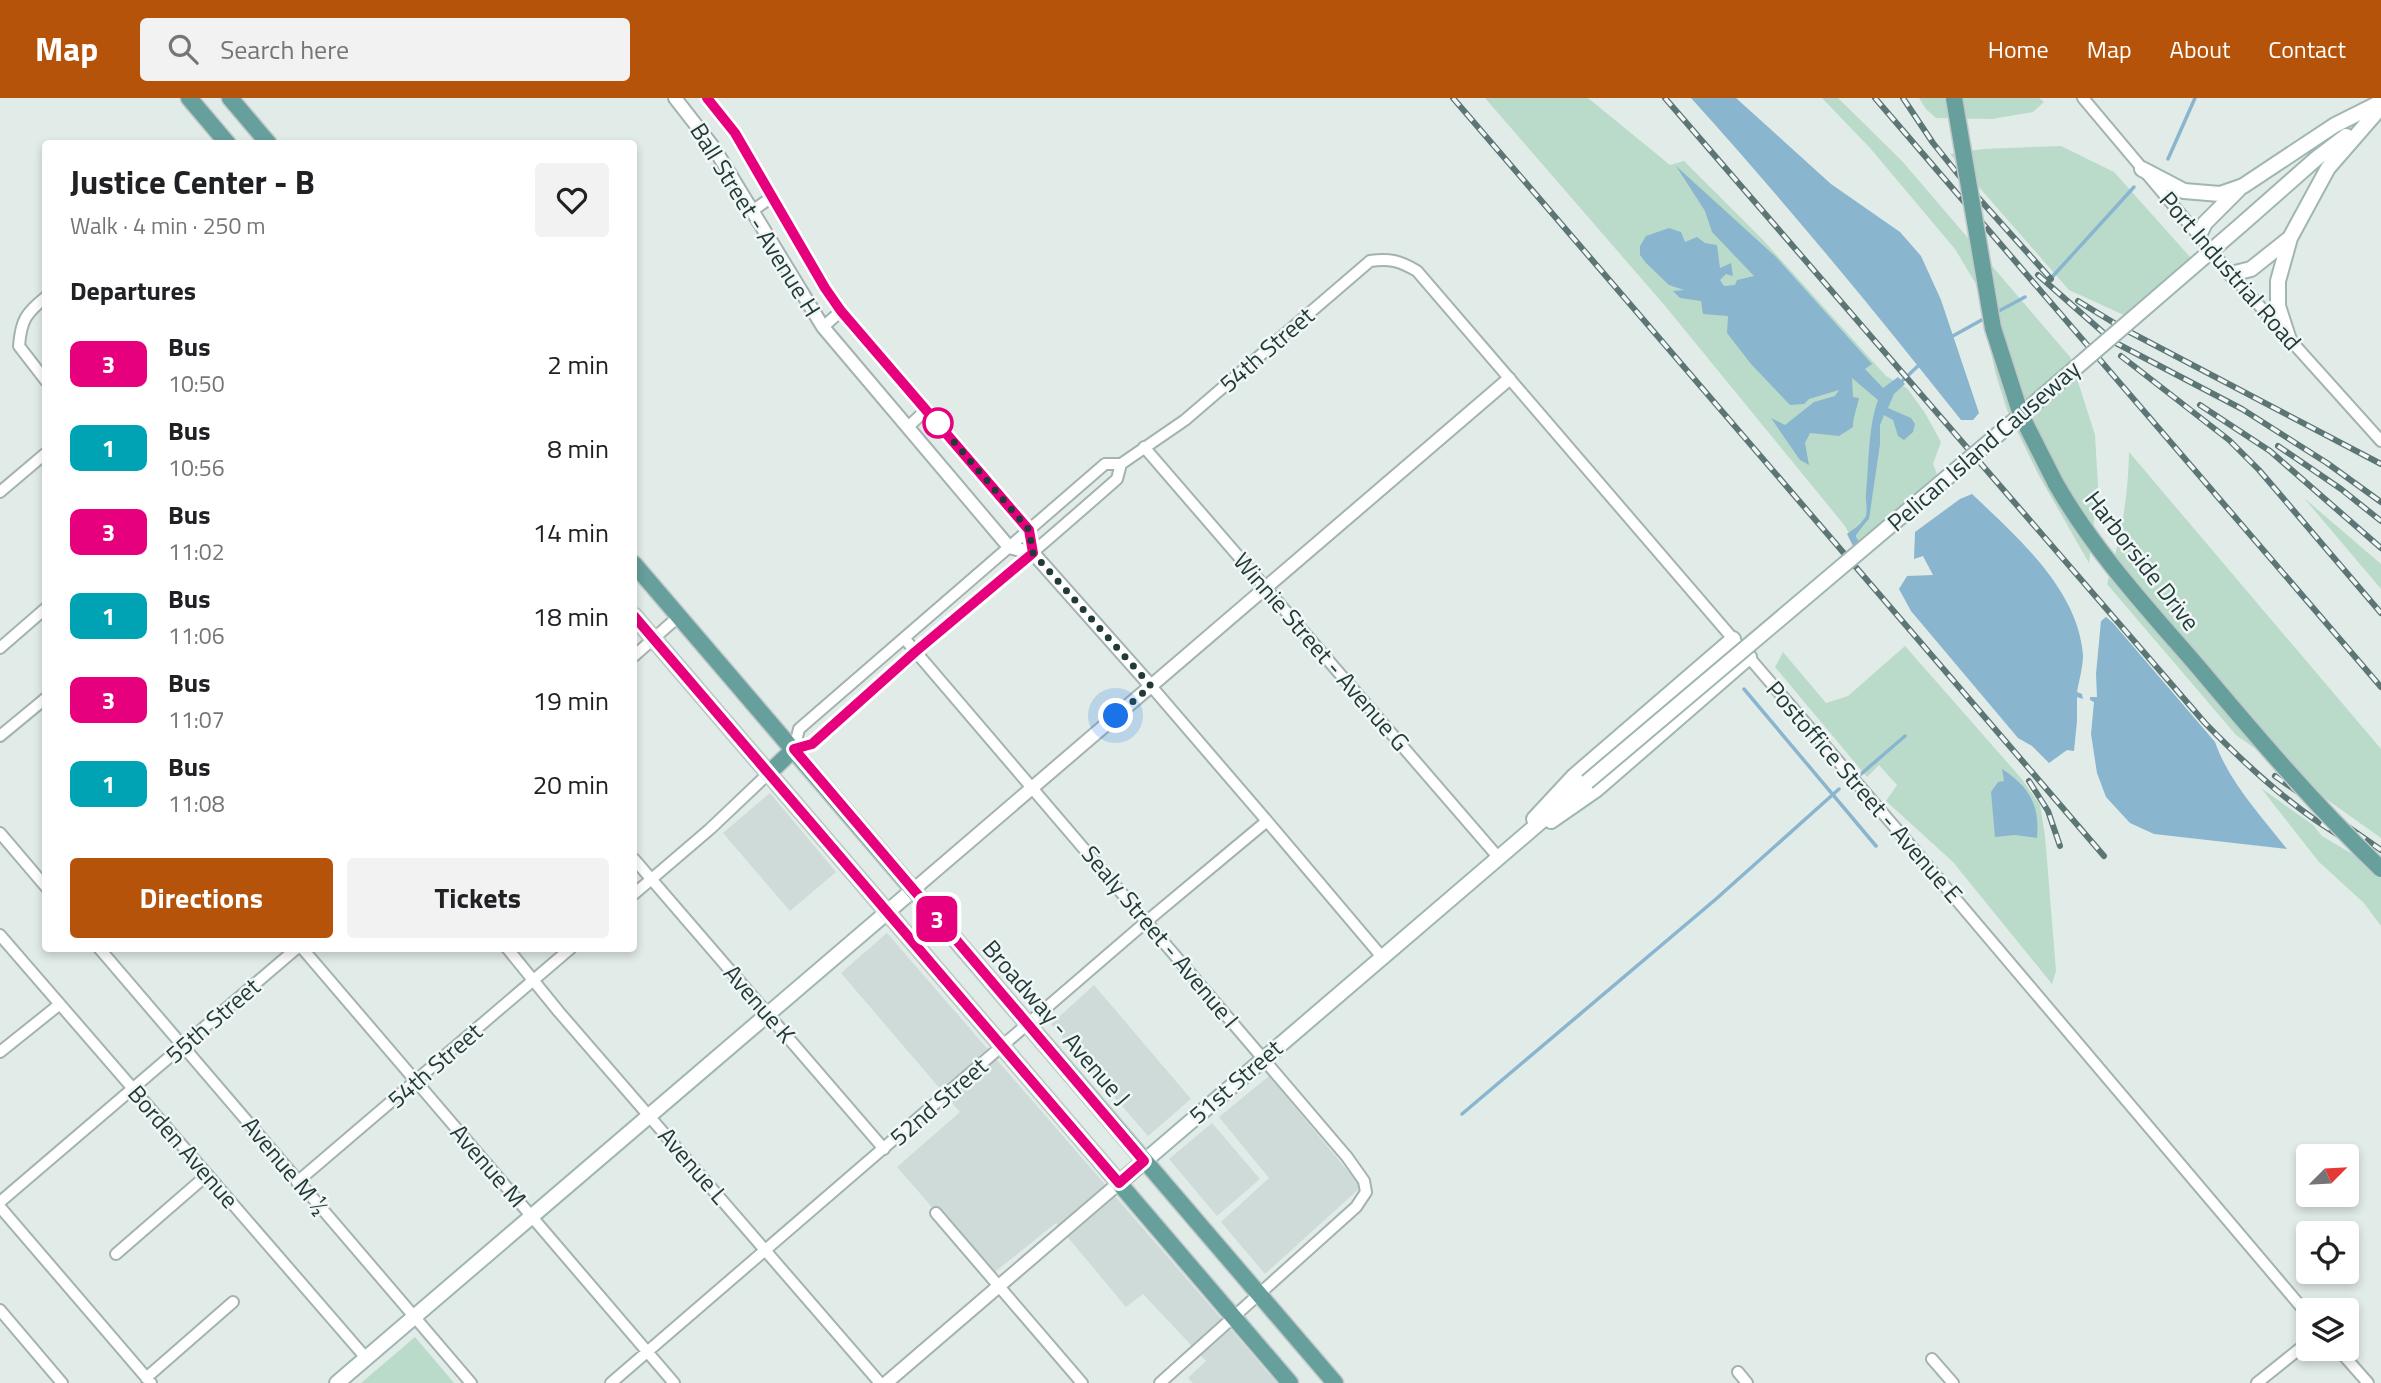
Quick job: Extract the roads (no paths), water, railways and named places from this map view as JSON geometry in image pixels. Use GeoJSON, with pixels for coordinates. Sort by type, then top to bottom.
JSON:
{"type":"FeatureCollection","features":[{"type":"Feature","properties":{"kind":"main road"},"geometry":{"type":"LineString","coordinates":[[189,98],[225,140]]}},
{"type":"Feature","properties":{"kind":"main road"},"geometry":{"type":"LineString","coordinates":[[230,98],[266,140]]}},
{"type":"Feature","properties":{"kind":"main road","name":"Harborside Drive"},"geometry":{"type":"LineString","coordinates":[[1954,98],[1993,328],[2021,415],[2076,519],[2112,567],[2287,772],[2381,869]]}},
{"type":"Feature","properties":{"kind":"main road"},"geometry":{"type":"LineString","coordinates":[[2199,235],[2205,223],[2243,186],[2335,125],[2379,108]]}},
{"type":"Feature","properties":{"kind":"main road"},"geometry":{"type":"LineString","coordinates":[[2289,340],[2278,306],[2278,281],[2290,238],[2328,167],[2379,108]]}},
{"type":"Feature","properties":{"kind":"main road","name":"Pelican Island Causeway"},"geometry":{"type":"LineString","coordinates":[[1587,782],[2021,415],[2317,158],[2379,108]]}},
{"type":"Feature","properties":{"kind":"main road"},"geometry":{"type":"LineString","coordinates":[[2142,169],[2185,191],[2220,194],[2243,186]]}},
{"type":"Feature","properties":{"kind":"main road"},"geometry":{"type":"LineString","coordinates":[[2231,274],[2251,269],[2290,238]]}},
{"type":"Feature","properties":{"kind":"main road","name":"Broadway - Avenue J"},"geometry":{"type":"LineString","coordinates":[[637,568],[1335,1383]]}},
{"type":"Feature","properties":{"kind":"main road"},"geometry":{"type":"LineString","coordinates":[[637,620],[1290,1383]]}},
{"type":"Feature","properties":{"kind":"main road"},"geometry":{"type":"LineString","coordinates":[[1517,841],[1546,803],[1574,776],[1733,639]]}},
{"type":"Feature","properties":{"kind":"main road"},"geometry":{"type":"LineString","coordinates":[[1517,841],[1569,811],[1597,789],[1749,657]]}},
{"type":"Feature","properties":{"kind":"main road"},"geometry":{"type":"LineString","coordinates":[[769,773],[794,749]]}},
{"type":"Feature","properties":{"kind":"main road","name":"51st Street"},"geometry":{"type":"LineString","coordinates":[[1119,1183],[1587,782]]}},
{"type":"Feature","properties":{"kind":"main road"},"geometry":{"type":"LineString","coordinates":[[337,1383],[913,890]]}},
{"type":"Feature","properties":{"kind":"street","name":"Ball Street - Avenue H"},"geometry":{"type":"LineString","coordinates":[[674,98],[714,148],[823,327],[1009,547]]}},
{"type":"Feature","properties":{"kind":"street","name":"Ball Street - Avenue H"},"geometry":{"type":"LineString","coordinates":[[707,98],[735,133],[841,311],[1029,530]]}},
{"type":"Feature","properties":{"kind":"street","name":"Port Industrial Road"},"geometry":{"type":"LineString","coordinates":[[2083,98],[2231,274],[2381,441]]}},
{"type":"Feature","properties":{"kind":"street"},"geometry":{"type":"LineString","coordinates":[[752,211],[772,197]]}},
{"type":"Feature","properties":{"kind":"street","name":"54th Street"},"geometry":{"type":"LineString","coordinates":[[1121,464],[1118,479],[915,652],[812,744],[794,749],[799,729],[1105,464],[1121,464],[1185,420],[1370,261],[1386,258],[1400,261],[1417,271]]}},
{"type":"Feature","properties":{"kind":"street","name":"Postoffice Street - Avenue E"},"geometry":{"type":"LineString","coordinates":[[1417,271],[2296,1301]]}},
{"type":"Feature","properties":{"kind":"street"},"geometry":{"type":"LineString","coordinates":[[42,300],[28,311],[20,327],[19,346],[42,376]]}},
{"type":"Feature","properties":{"kind":"street"},"geometry":{"type":"LineString","coordinates":[[823,327],[841,311]]}},
{"type":"Feature","properties":{"kind":"street"},"geometry":{"type":"LineString","coordinates":[[913,890],[1509,379]]}},
{"type":"Feature","properties":{"kind":"street"},"geometry":{"type":"LineString","coordinates":[[909,426],[926,410]]}},
{"type":"Feature","properties":{"kind":"street","name":"Winnie Street - Avenue G"},"geometry":{"type":"LineString","coordinates":[[1144,447],[1498,858]]}},
{"type":"Feature","properties":{"kind":"street"},"geometry":{"type":"LineString","coordinates":[[0,492],[42,456]]}},
{"type":"Feature","properties":{"kind":"street"},"geometry":{"type":"LineString","coordinates":[[1029,530],[1033,553],[1151,686],[1382,957]]}},
{"type":"Feature","properties":{"kind":"street"},"geometry":{"type":"LineString","coordinates":[[1009,547],[1033,553]]}},
{"type":"Feature","properties":{"kind":"street"},"geometry":{"type":"LineString","coordinates":[[0,648],[42,611]]}},
{"type":"Feature","properties":{"kind":"street"},"geometry":{"type":"LineString","coordinates":[[637,653],[678,617]]}},
{"type":"Feature","properties":{"kind":"street","name":"Sealy Street - Avenue I"},"geometry":{"type":"LineString","coordinates":[[904,638],[1347,1157],[1364,1181],[1366,1192],[1356,1207],[1259,1296]]}},
{"type":"Feature","properties":{"kind":"street"},"geometry":{"type":"LineString","coordinates":[[0,737],[42,701]]}},
{"type":"Feature","properties":{"kind":"street"},"geometry":{"type":"LineString","coordinates":[[637,891],[710,829],[769,773]]}},
{"type":"Feature","properties":{"kind":"street","name":"52nd Street"},"geometry":{"type":"LineString","coordinates":[[611,1383],[1266,821]]}},
{"type":"Feature","properties":{"kind":"street"},"geometry":{"type":"LineString","coordinates":[[0,834],[42,882]]}},
{"type":"Feature","properties":{"kind":"street","name":"Avenue K"},"geometry":{"type":"LineString","coordinates":[[637,863],[884,1149]]}},
{"type":"Feature","properties":{"kind":"street","name":"Borden Avenue"},"geometry":{"type":"LineString","coordinates":[[0,935],[366,1358]]}},
{"type":"Feature","properties":{"kind":"street","name":"Avenue M ½"},"geometry":{"type":"LineString","coordinates":[[102,952],[471,1383]]}},
{"type":"Feature","properties":{"kind":"street","name":"55th Street"},"geometry":{"type":"LineString","coordinates":[[0,1202],[294,952]]}},
{"type":"Feature","properties":{"kind":"street","name":"Avenue M"},"geometry":{"type":"LineString","coordinates":[[302,952],[674,1383]]}},
{"type":"Feature","properties":{"kind":"street","name":"Avenue L"},"geometry":{"type":"LineString","coordinates":[[510,952],[880,1383]]}},
{"type":"Feature","properties":{"kind":"street","name":"54th Street"},"geometry":{"type":"LineString","coordinates":[[298,1182],[567,952]]}},
{"type":"Feature","properties":{"kind":"street"},"geometry":{"type":"LineString","coordinates":[[0,1052],[60,1004]]}},
{"type":"Feature","properties":{"kind":"street"},"geometry":{"type":"LineString","coordinates":[[116,1254],[207,1175]]}},
{"type":"Feature","properties":{"kind":"street","name":"51st Street"},"geometry":{"type":"LineString","coordinates":[[886,1383],[1119,1183]]}},
{"type":"Feature","properties":{"kind":"street"},"geometry":{"type":"LineString","coordinates":[[0,1208],[149,1380],[233,1302]]}},
{"type":"Feature","properties":{"kind":"street"},"geometry":{"type":"LineString","coordinates":[[936,1213],[1082,1383]]}},
{"type":"Feature","properties":{"kind":"street"},"geometry":{"type":"LineString","coordinates":[[1160,1383],[1259,1296]]}},
{"type":"Feature","properties":{"kind":"street"},"geometry":{"type":"LineString","coordinates":[[0,1310],[62,1383]]}},
{"type":"Feature","properties":{"kind":"street"},"geometry":{"type":"LineString","coordinates":[[2257,1383],[2296,1352]]}},
{"type":"Feature","properties":{"kind":"street"},"geometry":{"type":"LineString","coordinates":[[1933,1359],[1953,1383]]}},
{"type":"Feature","properties":{"kind":"street"},"geometry":{"type":"LineString","coordinates":[[2349,1361],[2368,1383]]}},
{"type":"Feature","properties":{"kind":"street"},"geometry":{"type":"LineString","coordinates":[[1738,1372],[1747,1383]]}},
{"type":"Feature","properties":{"kind":"water"},"geometry":{"type":"Polygon","coordinates":[[[1691,98],[1736,98],[1831,184],[1900,232],[1921,256],[1941,300],[1979,413],[1973,420],[1961,420],[1829,257],[1691,98]]]}},
{"type":"Feature","properties":{"kind":"water"},"geometry":{"type":"Polygon","coordinates":[[[1676,166],[1776,257],[1872,364],[1865,369],[1883,388],[1898,377],[1905,384],[1894,394],[1888,408],[1911,418],[1915,424],[1913,432],[1904,440],[1898,436],[1893,420],[1884,415],[1880,425],[1880,444],[1869,519],[1856,532],[1856,537],[1863,547],[1856,552],[1847,534],[1864,520],[1866,514],[1871,433],[1878,400],[1852,378],[1853,397],[1859,398],[1853,427],[1839,436],[1810,433],[1805,443],[1809,465],[1800,460],[1771,418],[1785,425],[1814,402],[1835,396],[1839,390],[1809,399],[1804,404],[1790,405],[1751,364],[1727,333],[1728,316],[1703,314],[1701,301],[1680,298],[1673,291],[1684,290],[1669,285],[1640,255],[1640,246],[1646,236],[1669,228],[1681,232],[1685,242],[1697,237],[1705,243],[1717,245],[1720,268],[1731,263],[1733,276],[1726,274],[1720,280],[1724,286],[1735,285],[1737,280],[1754,276],[1712,232],[1705,211],[1676,166]]]}},
{"type":"Feature","properties":{"kind":"water"},"geometry":{"type":"Polygon","coordinates":[[[1972,494],[2042,565],[2070,608],[2079,631],[2083,655],[2077,692],[2082,694],[2083,699],[2077,697],[2074,751],[2067,750],[2049,763],[2032,746],[2018,738],[1911,611],[1899,589],[1907,576],[1933,575],[1923,556],[1914,559],[1915,532],[1960,499],[1972,494]]]}},
{"type":"Feature","properties":{"kind":"water"},"geometry":{"type":"Polygon","coordinates":[[[2106,617],[2215,742],[2237,785],[2287,849],[2154,834],[2130,823],[2106,797],[2097,773],[2091,734],[2094,702],[2090,697],[2097,697],[2096,674],[2101,621],[2106,617]]]}},
{"type":"Feature","properties":{"kind":"water"},"geometry":{"type":"Polygon","coordinates":[[[2002,769],[2020,783],[2031,798],[2037,816],[2037,838],[2015,835],[1995,837],[1991,792],[1998,782],[2004,781],[2002,769]]]}},
{"type":"Feature","properties":{"kind":"waterway"},"geometry":{"type":"LineString","coordinates":[[2168,159],[2195,98]]}},
{"type":"Feature","properties":{"kind":"waterway"},"geometry":{"type":"LineString","coordinates":[[2053,276],[2134,187]]}},
{"type":"Feature","properties":{"kind":"waterway"},"geometry":{"type":"LineString","coordinates":[[1997,312],[2025,297]]}},
{"type":"Feature","properties":{"kind":"waterway"},"geometry":{"type":"LineString","coordinates":[[1951,337],[1987,317]]}},
{"type":"Feature","properties":{"kind":"waterway"},"geometry":{"type":"LineString","coordinates":[[1899,384],[1921,363]]}},
{"type":"Feature","properties":{"kind":"waterway"},"geometry":{"type":"LineString","coordinates":[[1854,535],[1866,519]]}},
{"type":"Feature","properties":{"kind":"waterway"},"geometry":{"type":"LineString","coordinates":[[1744,689],[1876,846]]}},
{"type":"Feature","properties":{"kind":"waterway"},"geometry":{"type":"LineString","coordinates":[[1861,774],[1905,736]]}},
{"type":"Feature","properties":{"kind":"waterway"},"geometry":{"type":"LineString","coordinates":[[1462,1114],[1716,899],[1839,789]]}},
{"type":"Feature","properties":{"kind":"railway"},"geometry":{"type":"LineString","coordinates":[[1453,98],[2104,856]]}},
{"type":"Feature","properties":{"kind":"railway"},"geometry":{"type":"LineString","coordinates":[[1665,98],[2205,723],[2285,797],[2381,863]]}},
{"type":"Feature","properties":{"kind":"railway"},"geometry":{"type":"LineString","coordinates":[[1875,98],[2381,687]]}},
{"type":"Feature","properties":{"kind":"railway"},"geometry":{"type":"LineString","coordinates":[[1903,98],[1933,143],[1965,183],[2051,279]]}},
{"type":"Feature","properties":{"kind":"railway"},"geometry":{"type":"LineString","coordinates":[[2038,275],[2114,342],[2242,409],[2327,463],[2381,502]]}},
{"type":"Feature","properties":{"kind":"railway"},"geometry":{"type":"LineString","coordinates":[[2078,301],[2124,329],[2381,464]]}},
{"type":"Feature","properties":{"kind":"railway"},"geometry":{"type":"LineString","coordinates":[[2121,356],[2229,440],[2259,470],[2381,613]]}},
{"type":"Feature","properties":{"kind":"railway"},"geometry":{"type":"LineString","coordinates":[[2200,405],[2270,451],[2381,548]]}},
{"type":"Feature","properties":{"kind":"railway"},"geometry":{"type":"LineString","coordinates":[[2278,446],[2341,489],[2381,521]]}},
{"type":"Feature","properties":{"kind":"railway"},"geometry":{"type":"LineString","coordinates":[[2275,776],[2381,850]]}},
{"type":"Feature","properties":{"kind":"railway"},"geometry":{"type":"LineString","coordinates":[[2029,781],[2048,811],[2060,846]]}}]}
